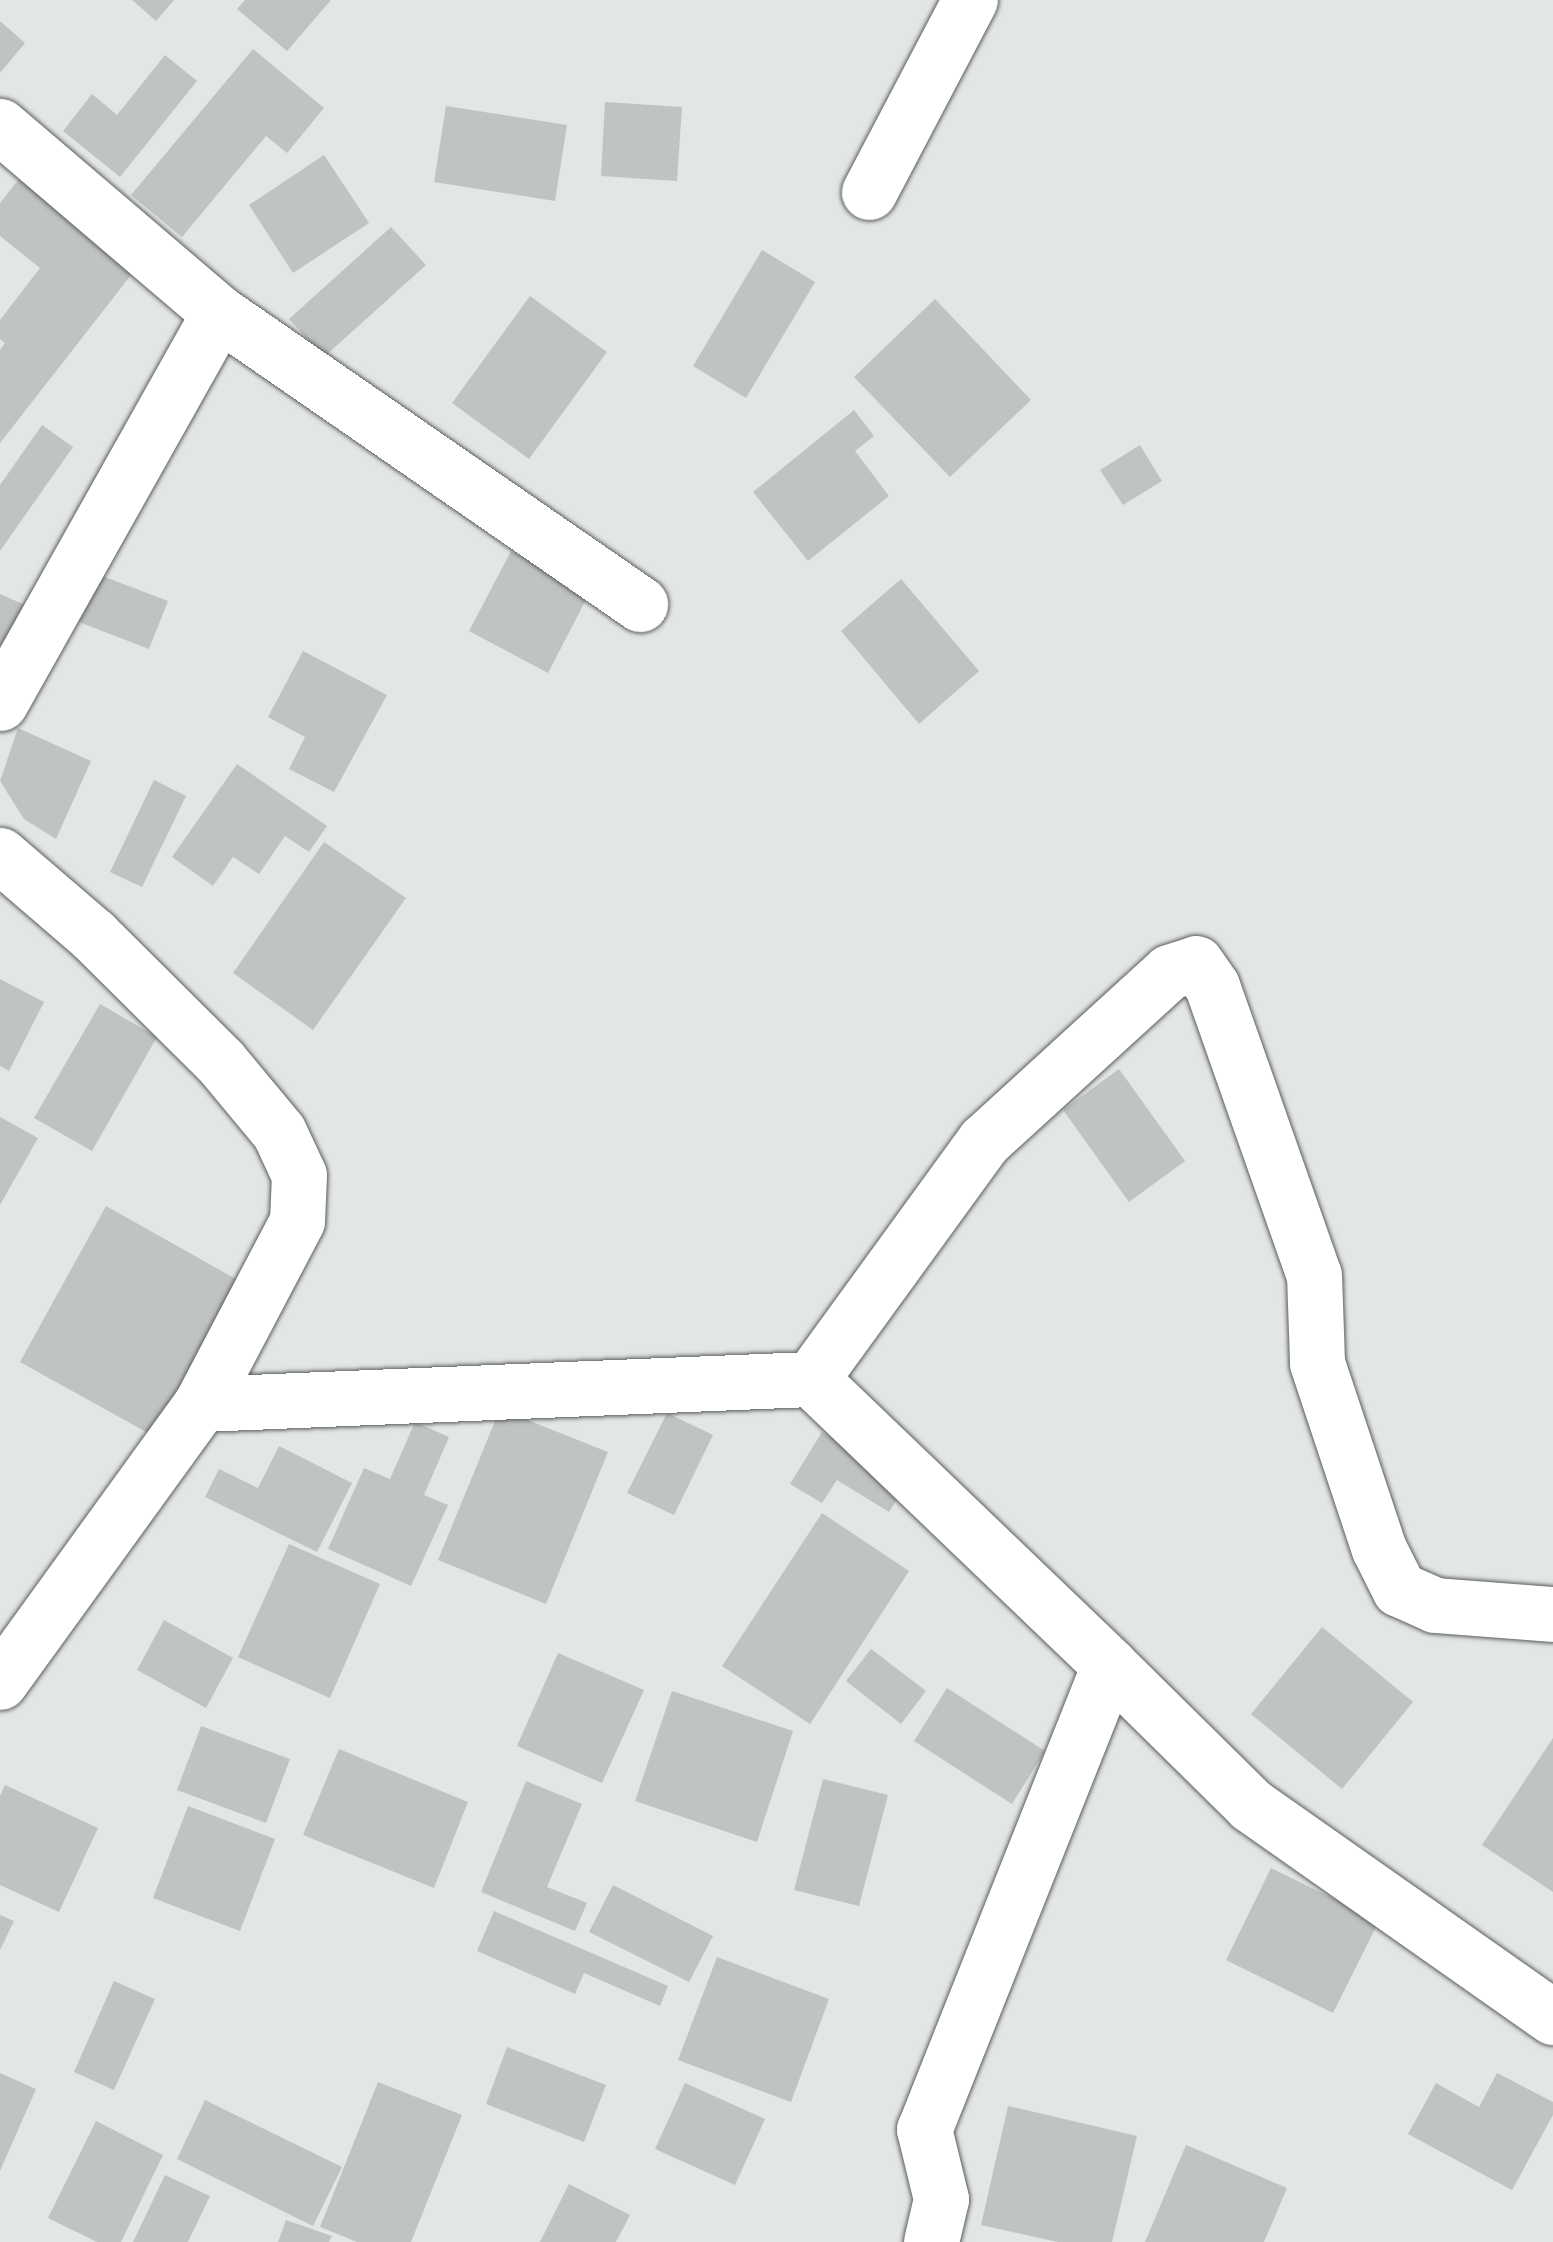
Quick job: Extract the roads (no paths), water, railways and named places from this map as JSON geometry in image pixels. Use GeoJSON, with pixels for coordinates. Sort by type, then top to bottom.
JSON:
{"type":"FeatureCollection","features":[{"type":"Feature","properties":{"kind":"street"},"geometry":{"type":"LineString","coordinates":[[869,192],[970,0]]}},
{"type":"Feature","properties":{"kind":"street"},"geometry":{"type":"LineString","coordinates":[[0,126],[219,313],[640,604]]}},
{"type":"Feature","properties":{"kind":"street"},"geometry":{"type":"LineString","coordinates":[[0,703],[219,313]]}},
{"type":"Feature","properties":{"kind":"street"},"geometry":{"type":"LineString","coordinates":[[0,855],[94,936],[220,1061],[279,1132],[300,1174],[297,1220],[201,1404],[0,1682]]}},
{"type":"Feature","properties":{"kind":"street"},"geometry":{"type":"LineString","coordinates":[[811,1379],[984,1141],[1169,972],[1196,962],[1212,986],[1314,1275],[1317,1363],[1380,1549],[1399,1588],[1434,1605],[1553,1614]]}},
{"type":"Feature","properties":{"kind":"street"},"geometry":{"type":"LineString","coordinates":[[201,1404],[811,1379],[1250,1805],[1553,2018]]}},
{"type":"Feature","properties":{"kind":"street"},"geometry":{"type":"LineString","coordinates":[[931,2242],[941,2198],[924,2128],[1109,1665]]}}]}
